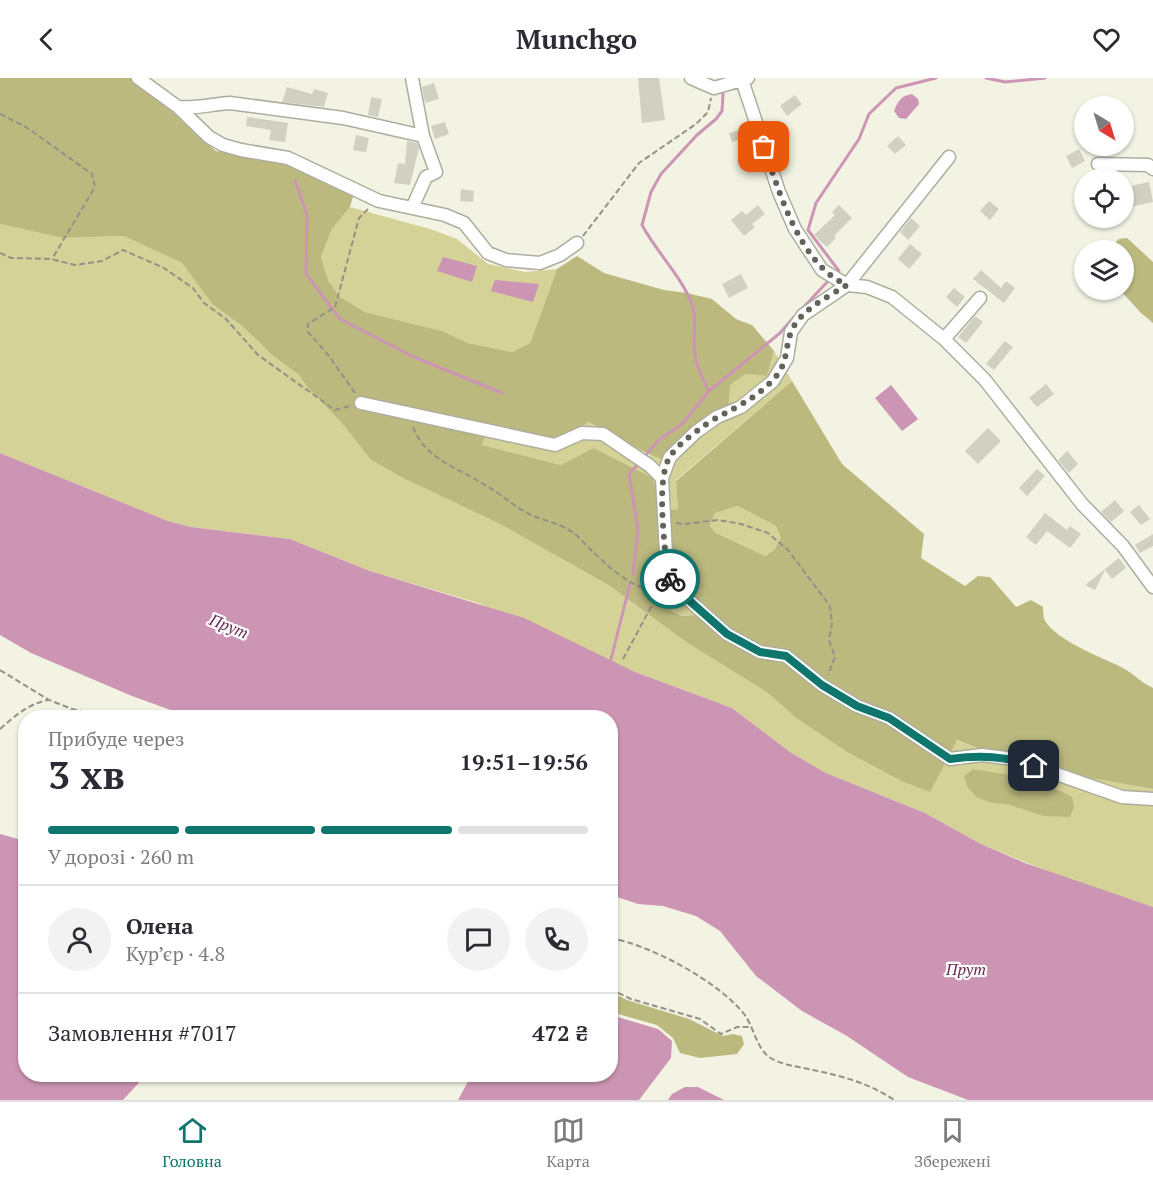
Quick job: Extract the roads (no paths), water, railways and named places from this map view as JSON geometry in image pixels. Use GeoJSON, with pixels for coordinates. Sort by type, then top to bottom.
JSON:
{"type":"FeatureCollection","features":[{"type":"Feature","properties":{"kind":"street"},"geometry":{"type":"LineString","coordinates":[[138,78],[178,107],[209,137],[223,145],[288,158],[379,201],[464,223],[488,253],[506,260],[540,263],[560,255],[577,243]]}},
{"type":"Feature","properties":{"kind":"street"},"geometry":{"type":"LineString","coordinates":[[412,78],[423,136],[436,172],[426,177],[412,208]]}},
{"type":"Feature","properties":{"kind":"street"},"geometry":{"type":"LineString","coordinates":[[691,79],[714,88],[746,79],[779,192],[795,229],[822,270],[844,284],[867,287],[892,297],[944,339],[986,380],[1082,504],[1123,546],[1153,587]]}},
{"type":"Feature","properties":{"kind":"street"},"geometry":{"type":"LineString","coordinates":[[178,107],[193,109],[212,104],[230,104],[343,118],[423,136]]}},
{"type":"Feature","properties":{"kind":"street"},"geometry":{"type":"LineString","coordinates":[[948,157],[844,284],[803,315],[791,332],[787,358],[773,381],[741,407],[717,417],[696,432],[670,457],[662,478],[667,572],[674,587],[727,634],[760,652],[786,656],[822,685],[857,706],[889,718],[950,759],[982,755],[1014,759],[1122,797],[1153,799]]}},
{"type":"Feature","properties":{"kind":"street"},"geometry":{"type":"LineString","coordinates":[[1098,164],[1148,165],[1153,169]]}},
{"type":"Feature","properties":{"kind":"street"},"geometry":{"type":"LineString","coordinates":[[944,339],[981,298]]}},
{"type":"Feature","properties":{"kind":"street"},"geometry":{"type":"LineString","coordinates":[[361,403],[555,445],[582,433],[603,434],[650,466],[662,478]]}},
{"type":"Feature","properties":{"kind":"water"},"geometry":{"type":"Polygon","coordinates":[[[912,94],[918,99],[919,104],[906,119],[899,118],[894,111],[897,104],[912,94]]]}},
{"type":"Feature","properties":{"kind":"water"},"geometry":{"type":"Polygon","coordinates":[[[443,257],[477,266],[472,282],[437,271],[443,257]]]}},
{"type":"Feature","properties":{"kind":"water"},"geometry":{"type":"Polygon","coordinates":[[[495,280],[539,284],[533,302],[491,291],[495,280]]]}},
{"type":"Feature","properties":{"kind":"water"},"geometry":{"type":"Polygon","coordinates":[[[891,385],[918,419],[902,431],[875,398],[891,385]]]}},
{"type":"Feature","properties":{"kind":"water","name":"Прут"},"geometry":{"type":"Polygon","coordinates":[[[0,453],[168,521],[191,527],[290,539],[370,571],[524,618],[635,672],[732,708],[790,752],[826,773],[925,813],[981,844],[1025,863],[1153,907],[1153,1100],[968,1100],[908,1077],[847,1036],[802,1011],[756,976],[720,931],[696,916],[663,906],[638,904],[618,897],[618,710],[171,710],[31,653],[0,635],[0,453]]]}},
{"type":"Feature","properties":{"kind":"water"},"geometry":{"type":"Polygon","coordinates":[[[0,834],[18,839],[18,1082],[140,1082],[123,1100],[0,1100],[0,834]]]}},
{"type":"Feature","properties":{"kind":"water"},"geometry":{"type":"Polygon","coordinates":[[[618,1017],[658,1029],[672,1041],[671,1058],[639,1100],[458,1100],[468,1082],[618,1082],[618,1017]]]}},
{"type":"Feature","properties":{"kind":"water"},"geometry":{"type":"Polygon","coordinates":[[[685,1087],[698,1087],[724,1100],[668,1100],[672,1094],[685,1087]]]}},
{"type":"Feature","properties":{"kind":"waterway"},"geometry":{"type":"LineString","coordinates":[[836,273],[839,271],[808,230],[816,203],[859,139],[869,114],[896,88],[936,78]]}},
{"type":"Feature","properties":{"kind":"waterway"},"geometry":{"type":"LineString","coordinates":[[986,78],[1005,82],[1045,78]]}},
{"type":"Feature","properties":{"kind":"waterway"},"geometry":{"type":"LineString","coordinates":[[708,390],[696,360],[695,316],[692,304],[681,283],[642,225],[651,192],[661,174],[697,135],[716,119],[722,111],[723,94]]}},
{"type":"Feature","properties":{"kind":"waterway"},"geometry":{"type":"LineString","coordinates":[[295,180],[307,215],[306,274],[340,319],[414,357],[502,393]]}},
{"type":"Feature","properties":{"kind":"waterway"},"geometry":{"type":"LineString","coordinates":[[801,310],[829,280]]}},
{"type":"Feature","properties":{"kind":"waterway"},"geometry":{"type":"LineString","coordinates":[[644,457],[659,440],[682,424],[709,391],[780,333],[794,317]]}},
{"type":"Feature","properties":{"kind":"waterway"},"geometry":{"type":"LineString","coordinates":[[633,574],[638,529],[629,474],[640,462]]}},
{"type":"Feature","properties":{"kind":"waterway"},"geometry":{"type":"LineString","coordinates":[[610,663],[630,584]]}}]}
